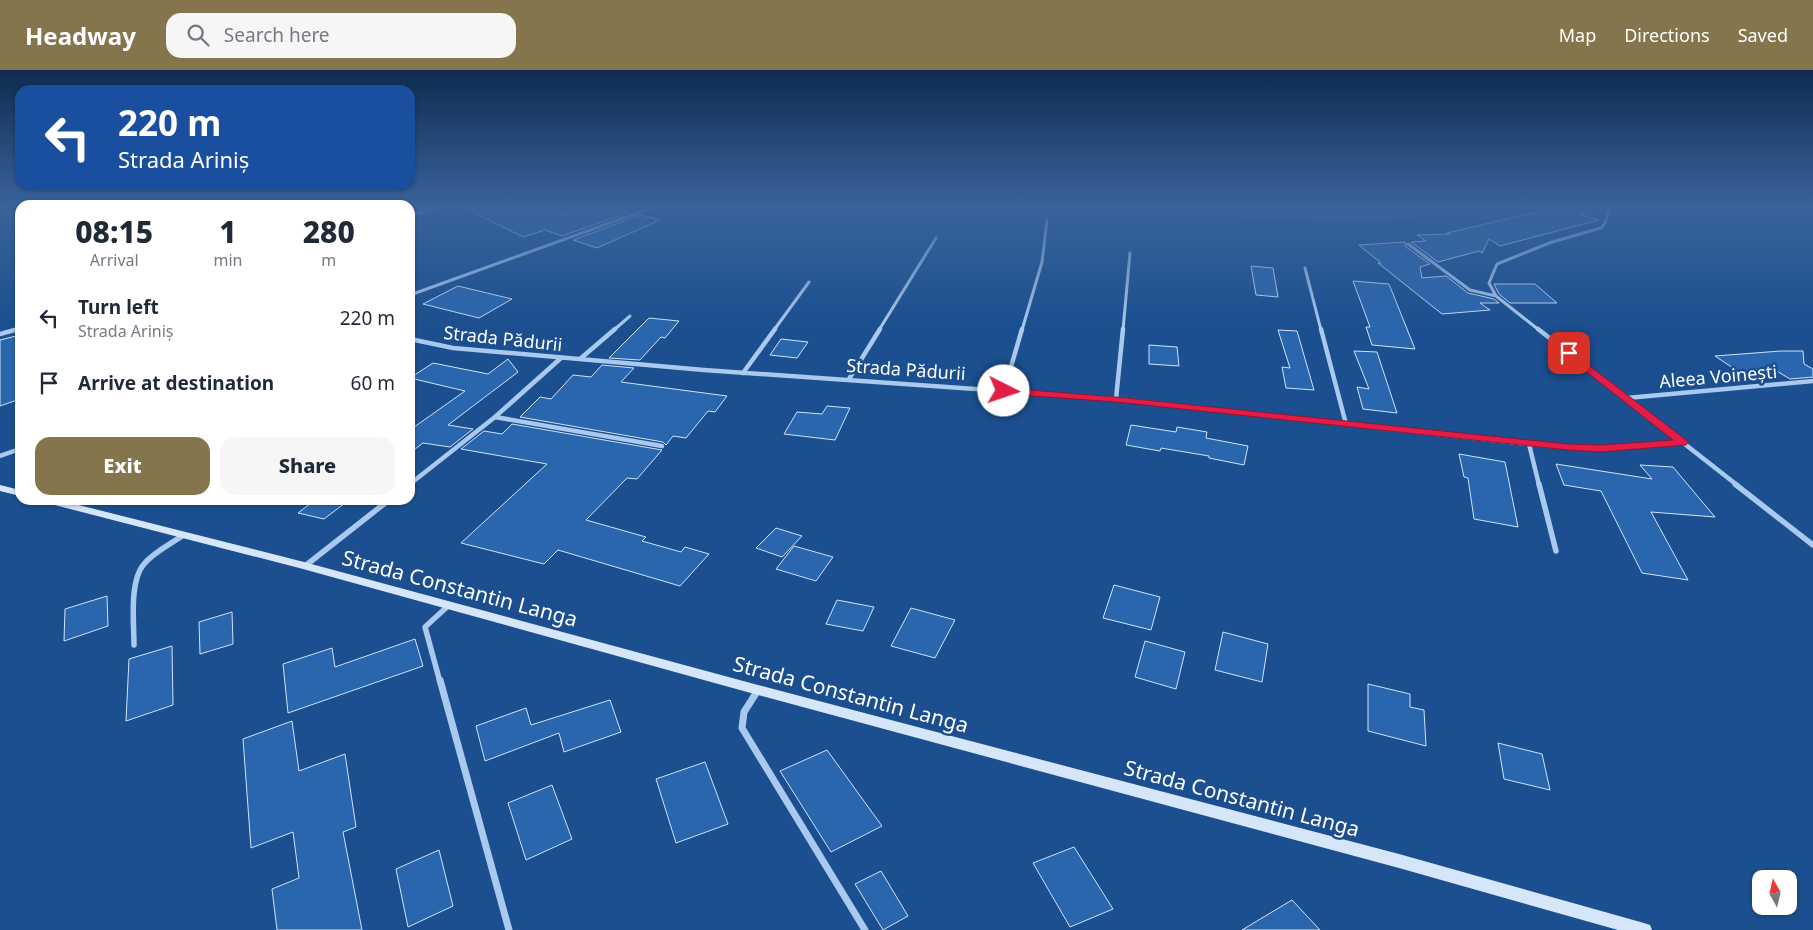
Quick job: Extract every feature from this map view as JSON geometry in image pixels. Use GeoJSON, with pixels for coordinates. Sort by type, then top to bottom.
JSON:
{"type":"FeatureCollection","features":[{"type":"Feature","properties":{"kind":"main road"},"geometry":{"type":"LineString","coordinates":[[0,488],[15,492]]}},
{"type":"Feature","properties":{"kind":"main road","name":"Strada Constantin Langa"},"geometry":{"type":"LineString","coordinates":[[66,505],[304,566],[758,690],[1399,861],[1644,930]]}},
{"type":"Feature","properties":{"kind":"street"},"geometry":{"type":"LineString","coordinates":[[415,294],[544,247]]}},
{"type":"Feature","properties":{"kind":"street"},"geometry":{"type":"LineString","coordinates":[[849,378],[930,247]]}},
{"type":"Feature","properties":{"kind":"street"},"geometry":{"type":"LineString","coordinates":[[1004,391],[1042,262],[1044,247]]}},
{"type":"Feature","properties":{"kind":"street"},"geometry":{"type":"LineString","coordinates":[[1412,247],[1470,290],[1496,296]]}},
{"type":"Feature","properties":{"kind":"street"},"geometry":{"type":"LineString","coordinates":[[1538,247],[1497,264],[1489,283],[1496,296],[1813,545]]}},
{"type":"Feature","properties":{"kind":"street"},"geometry":{"type":"LineString","coordinates":[[1116,400],[1130,252]]}},
{"type":"Feature","properties":{"kind":"street"},"geometry":{"type":"LineString","coordinates":[[1305,268],[1346,424]]}},
{"type":"Feature","properties":{"kind":"street"},"geometry":{"type":"LineString","coordinates":[[743,373],[809,282]]}},
{"type":"Feature","properties":{"kind":"street"},"geometry":{"type":"LineString","coordinates":[[580,359],[630,316]]}},
{"type":"Feature","properties":{"kind":"street"},"geometry":{"type":"LineString","coordinates":[[0,334],[15,330]]}},
{"type":"Feature","properties":{"kind":"street","name":"Strada Pădurii"},"geometry":{"type":"LineString","coordinates":[[415,340],[453,348],[561,358],[743,373],[849,378],[1116,400],[1529,444],[1600,448],[1683,442]]}},
{"type":"Feature","properties":{"kind":"street"},"geometry":{"type":"LineString","coordinates":[[415,480],[495,417],[561,358]]}},
{"type":"Feature","properties":{"kind":"street","name":"Aleea Voinești"},"geometry":{"type":"LineString","coordinates":[[1626,398],[1813,381]]}},
{"type":"Feature","properties":{"kind":"street"},"geometry":{"type":"LineString","coordinates":[[495,417],[662,446]]}},
{"type":"Feature","properties":{"kind":"street"},"geometry":{"type":"LineString","coordinates":[[1529,444],[1556,551]]}},
{"type":"Feature","properties":{"kind":"street"},"geometry":{"type":"LineString","coordinates":[[0,456],[15,451]]}},
{"type":"Feature","properties":{"kind":"street"},"geometry":{"type":"LineString","coordinates":[[304,566],[383,505]]}},
{"type":"Feature","properties":{"kind":"street"},"geometry":{"type":"LineString","coordinates":[[134,646],[134,602],[140,569],[154,554],[182,536]]}},
{"type":"Feature","properties":{"kind":"street"},"geometry":{"type":"LineString","coordinates":[[448,606],[425,627],[509,930]]}},
{"type":"Feature","properties":{"kind":"street"},"geometry":{"type":"LineString","coordinates":[[758,690],[744,712],[742,728],[865,930]]}},
{"type":"Feature","properties":{"kind":"building"},"geometry":{"type":"Polygon","coordinates":[[[1362,247],[1406,247],[1430,264],[1420,267],[1422,278],[1446,276],[1468,293],[1494,299],[1499,303],[1480,303],[1490,310],[1442,314],[1378,263],[1381,263],[1362,247]]]}},
{"type":"Feature","properties":{"kind":"building"},"geometry":{"type":"Polygon","coordinates":[[[1418,247],[1485,247],[1482,253],[1479,251],[1438,262],[1418,247]]]}},
{"type":"Feature","properties":{"kind":"building"},"geometry":{"type":"Polygon","coordinates":[[[1251,266],[1273,268],[1278,297],[1256,295],[1251,266]]]}},
{"type":"Feature","properties":{"kind":"building"},"geometry":{"type":"Polygon","coordinates":[[[1353,281],[1389,284],[1415,349],[1372,345],[1366,327],[1370,327],[1353,281]]]}},
{"type":"Feature","properties":{"kind":"building"},"geometry":{"type":"Polygon","coordinates":[[[1494,284],[1535,284],[1557,303],[1510,303],[1499,294],[1494,284]]]}},
{"type":"Feature","properties":{"kind":"building"},"geometry":{"type":"Polygon","coordinates":[[[458,286],[512,299],[479,318],[423,304],[458,286]]]}},
{"type":"Feature","properties":{"kind":"building"},"geometry":{"type":"Polygon","coordinates":[[[649,318],[679,321],[665,338],[661,337],[640,360],[609,358],[649,318]]]}},
{"type":"Feature","properties":{"kind":"building"},"geometry":{"type":"Polygon","coordinates":[[[1278,330],[1297,331],[1314,390],[1286,388],[1282,367],[1290,368],[1278,330]]]}},
{"type":"Feature","properties":{"kind":"building"},"geometry":{"type":"Polygon","coordinates":[[[15,336],[15,401],[0,406],[0,340],[15,336]]]}},
{"type":"Feature","properties":{"kind":"building"},"geometry":{"type":"Polygon","coordinates":[[[781,339],[808,342],[797,358],[770,355],[781,339]]]}},
{"type":"Feature","properties":{"kind":"building"},"geometry":{"type":"Polygon","coordinates":[[[1149,345],[1177,347],[1179,366],[1149,364],[1149,345]]]}},
{"type":"Feature","properties":{"kind":"building"},"geometry":{"type":"Polygon","coordinates":[[[1354,351],[1377,352],[1397,413],[1363,409],[1357,387],[1369,389],[1354,351]]]}},
{"type":"Feature","properties":{"kind":"building"},"geometry":{"type":"Polygon","coordinates":[[[1803,351],[1804,364],[1813,369],[1813,377],[1790,379],[1775,370],[1739,372],[1715,356],[1803,351]]]}},
{"type":"Feature","properties":{"kind":"building"},"geometry":{"type":"Polygon","coordinates":[[[508,359],[518,372],[448,425],[473,429],[450,447],[423,443],[415,449],[415,426],[465,391],[415,379],[415,375],[433,363],[488,374],[508,359]]]}},
{"type":"Feature","properties":{"kind":"building"},"geometry":{"type":"Polygon","coordinates":[[[602,365],[634,368],[621,382],[727,396],[715,412],[708,411],[686,438],[673,436],[666,445],[663,442],[520,417],[540,397],[551,399],[573,375],[591,377],[602,365]]]}},
{"type":"Feature","properties":{"kind":"building"},"geometry":{"type":"Polygon","coordinates":[[[827,406],[850,408],[835,440],[784,434],[797,412],[822,414],[827,406]]]}},
{"type":"Feature","properties":{"kind":"building"},"geometry":{"type":"Polygon","coordinates":[[[512,424],[662,450],[637,479],[627,478],[586,520],[646,537],[642,541],[681,552],[685,547],[709,554],[680,586],[558,550],[544,564],[461,543],[547,464],[461,449],[484,431],[502,434],[512,424]]]}},
{"type":"Feature","properties":{"kind":"building"},"geometry":{"type":"Polygon","coordinates":[[[1131,425],[1176,432],[1177,427],[1207,432],[1206,438],[1248,446],[1244,465],[1209,458],[1209,456],[1161,448],[1160,451],[1126,445],[1131,425]]]}},
{"type":"Feature","properties":{"kind":"building"},"geometry":{"type":"Polygon","coordinates":[[[1459,454],[1505,462],[1518,527],[1474,519],[1468,478],[1464,477],[1459,454]]]}},
{"type":"Feature","properties":{"kind":"building"},"geometry":{"type":"Polygon","coordinates":[[[1556,464],[1652,479],[1640,465],[1673,467],[1715,517],[1651,512],[1688,580],[1642,573],[1601,491],[1564,485],[1556,464]]]}},
{"type":"Feature","properties":{"kind":"building"},"geometry":{"type":"Polygon","coordinates":[[[308,505],[342,505],[324,519],[298,513],[308,505]]]}},
{"type":"Feature","properties":{"kind":"building"},"geometry":{"type":"Polygon","coordinates":[[[776,528],[802,536],[782,557],[756,548],[776,528]]]}},
{"type":"Feature","properties":{"kind":"building"},"geometry":{"type":"Polygon","coordinates":[[[794,546],[833,557],[816,581],[776,569],[794,546]]]}},
{"type":"Feature","properties":{"kind":"building"},"geometry":{"type":"Polygon","coordinates":[[[1114,585],[1160,597],[1151,630],[1103,618],[1114,585]]]}},
{"type":"Feature","properties":{"kind":"building"},"geometry":{"type":"Polygon","coordinates":[[[107,596],[108,626],[64,641],[65,609],[107,596]]]}},
{"type":"Feature","properties":{"kind":"building"},"geometry":{"type":"Polygon","coordinates":[[[837,600],[874,607],[863,631],[826,624],[837,600]]]}},
{"type":"Feature","properties":{"kind":"building"},"geometry":{"type":"Polygon","coordinates":[[[911,608],[955,620],[935,658],[891,646],[911,608]]]}},
{"type":"Feature","properties":{"kind":"building"},"geometry":{"type":"Polygon","coordinates":[[[232,612],[233,644],[200,654],[199,622],[232,612]]]}},
{"type":"Feature","properties":{"kind":"building"},"geometry":{"type":"Polygon","coordinates":[[[1223,632],[1268,644],[1262,682],[1215,670],[1223,632]]]}},
{"type":"Feature","properties":{"kind":"building"},"geometry":{"type":"Polygon","coordinates":[[[415,639],[423,666],[288,713],[283,664],[332,648],[335,667],[415,639]]]}},
{"type":"Feature","properties":{"kind":"building"},"geometry":{"type":"Polygon","coordinates":[[[1145,641],[1185,652],[1176,689],[1135,677],[1145,641]]]}},
{"type":"Feature","properties":{"kind":"building"},"geometry":{"type":"Polygon","coordinates":[[[172,646],[173,705],[126,721],[129,659],[172,646]]]}},
{"type":"Feature","properties":{"kind":"building"},"geometry":{"type":"Polygon","coordinates":[[[1368,684],[1410,694],[1410,707],[1424,710],[1426,746],[1368,731],[1368,684]]]}},
{"type":"Feature","properties":{"kind":"building"},"geometry":{"type":"Polygon","coordinates":[[[610,700],[621,732],[564,752],[559,733],[485,761],[476,726],[526,708],[531,725],[610,700]]]}},
{"type":"Feature","properties":{"kind":"building"},"geometry":{"type":"Polygon","coordinates":[[[292,721],[299,771],[345,754],[356,827],[343,832],[362,930],[277,930],[272,889],[299,878],[293,832],[251,848],[243,739],[292,721]]]}},
{"type":"Feature","properties":{"kind":"building"},"geometry":{"type":"Polygon","coordinates":[[[1498,743],[1542,754],[1550,790],[1504,779],[1498,743]]]}},
{"type":"Feature","properties":{"kind":"building"},"geometry":{"type":"Polygon","coordinates":[[[827,750],[882,826],[831,852],[780,771],[827,750]]]}},
{"type":"Feature","properties":{"kind":"building"},"geometry":{"type":"Polygon","coordinates":[[[705,762],[728,824],[676,843],[656,779],[705,762]]]}},
{"type":"Feature","properties":{"kind":"building"},"geometry":{"type":"Polygon","coordinates":[[[552,785],[572,839],[526,860],[508,803],[552,785]]]}},
{"type":"Feature","properties":{"kind":"building"},"geometry":{"type":"Polygon","coordinates":[[[1074,847],[1113,909],[1070,927],[1033,863],[1074,847]]]}},
{"type":"Feature","properties":{"kind":"building"},"geometry":{"type":"Polygon","coordinates":[[[439,850],[453,906],[408,927],[396,869],[439,850]]]}},
{"type":"Feature","properties":{"kind":"building"},"geometry":{"type":"Polygon","coordinates":[[[881,871],[908,916],[883,930],[855,884],[881,871]]]}},
{"type":"Feature","properties":{"kind":"building"},"geometry":{"type":"Polygon","coordinates":[[[1292,900],[1320,930],[1242,930],[1292,900]]]}},
{"type":"Feature","properties":{"kind":"route"},"geometry":{"type":"LineString","coordinates":[[1004,391],[1116,400],[1568,447],[1600,448],[1683,442],[1569,353]]}}]}
